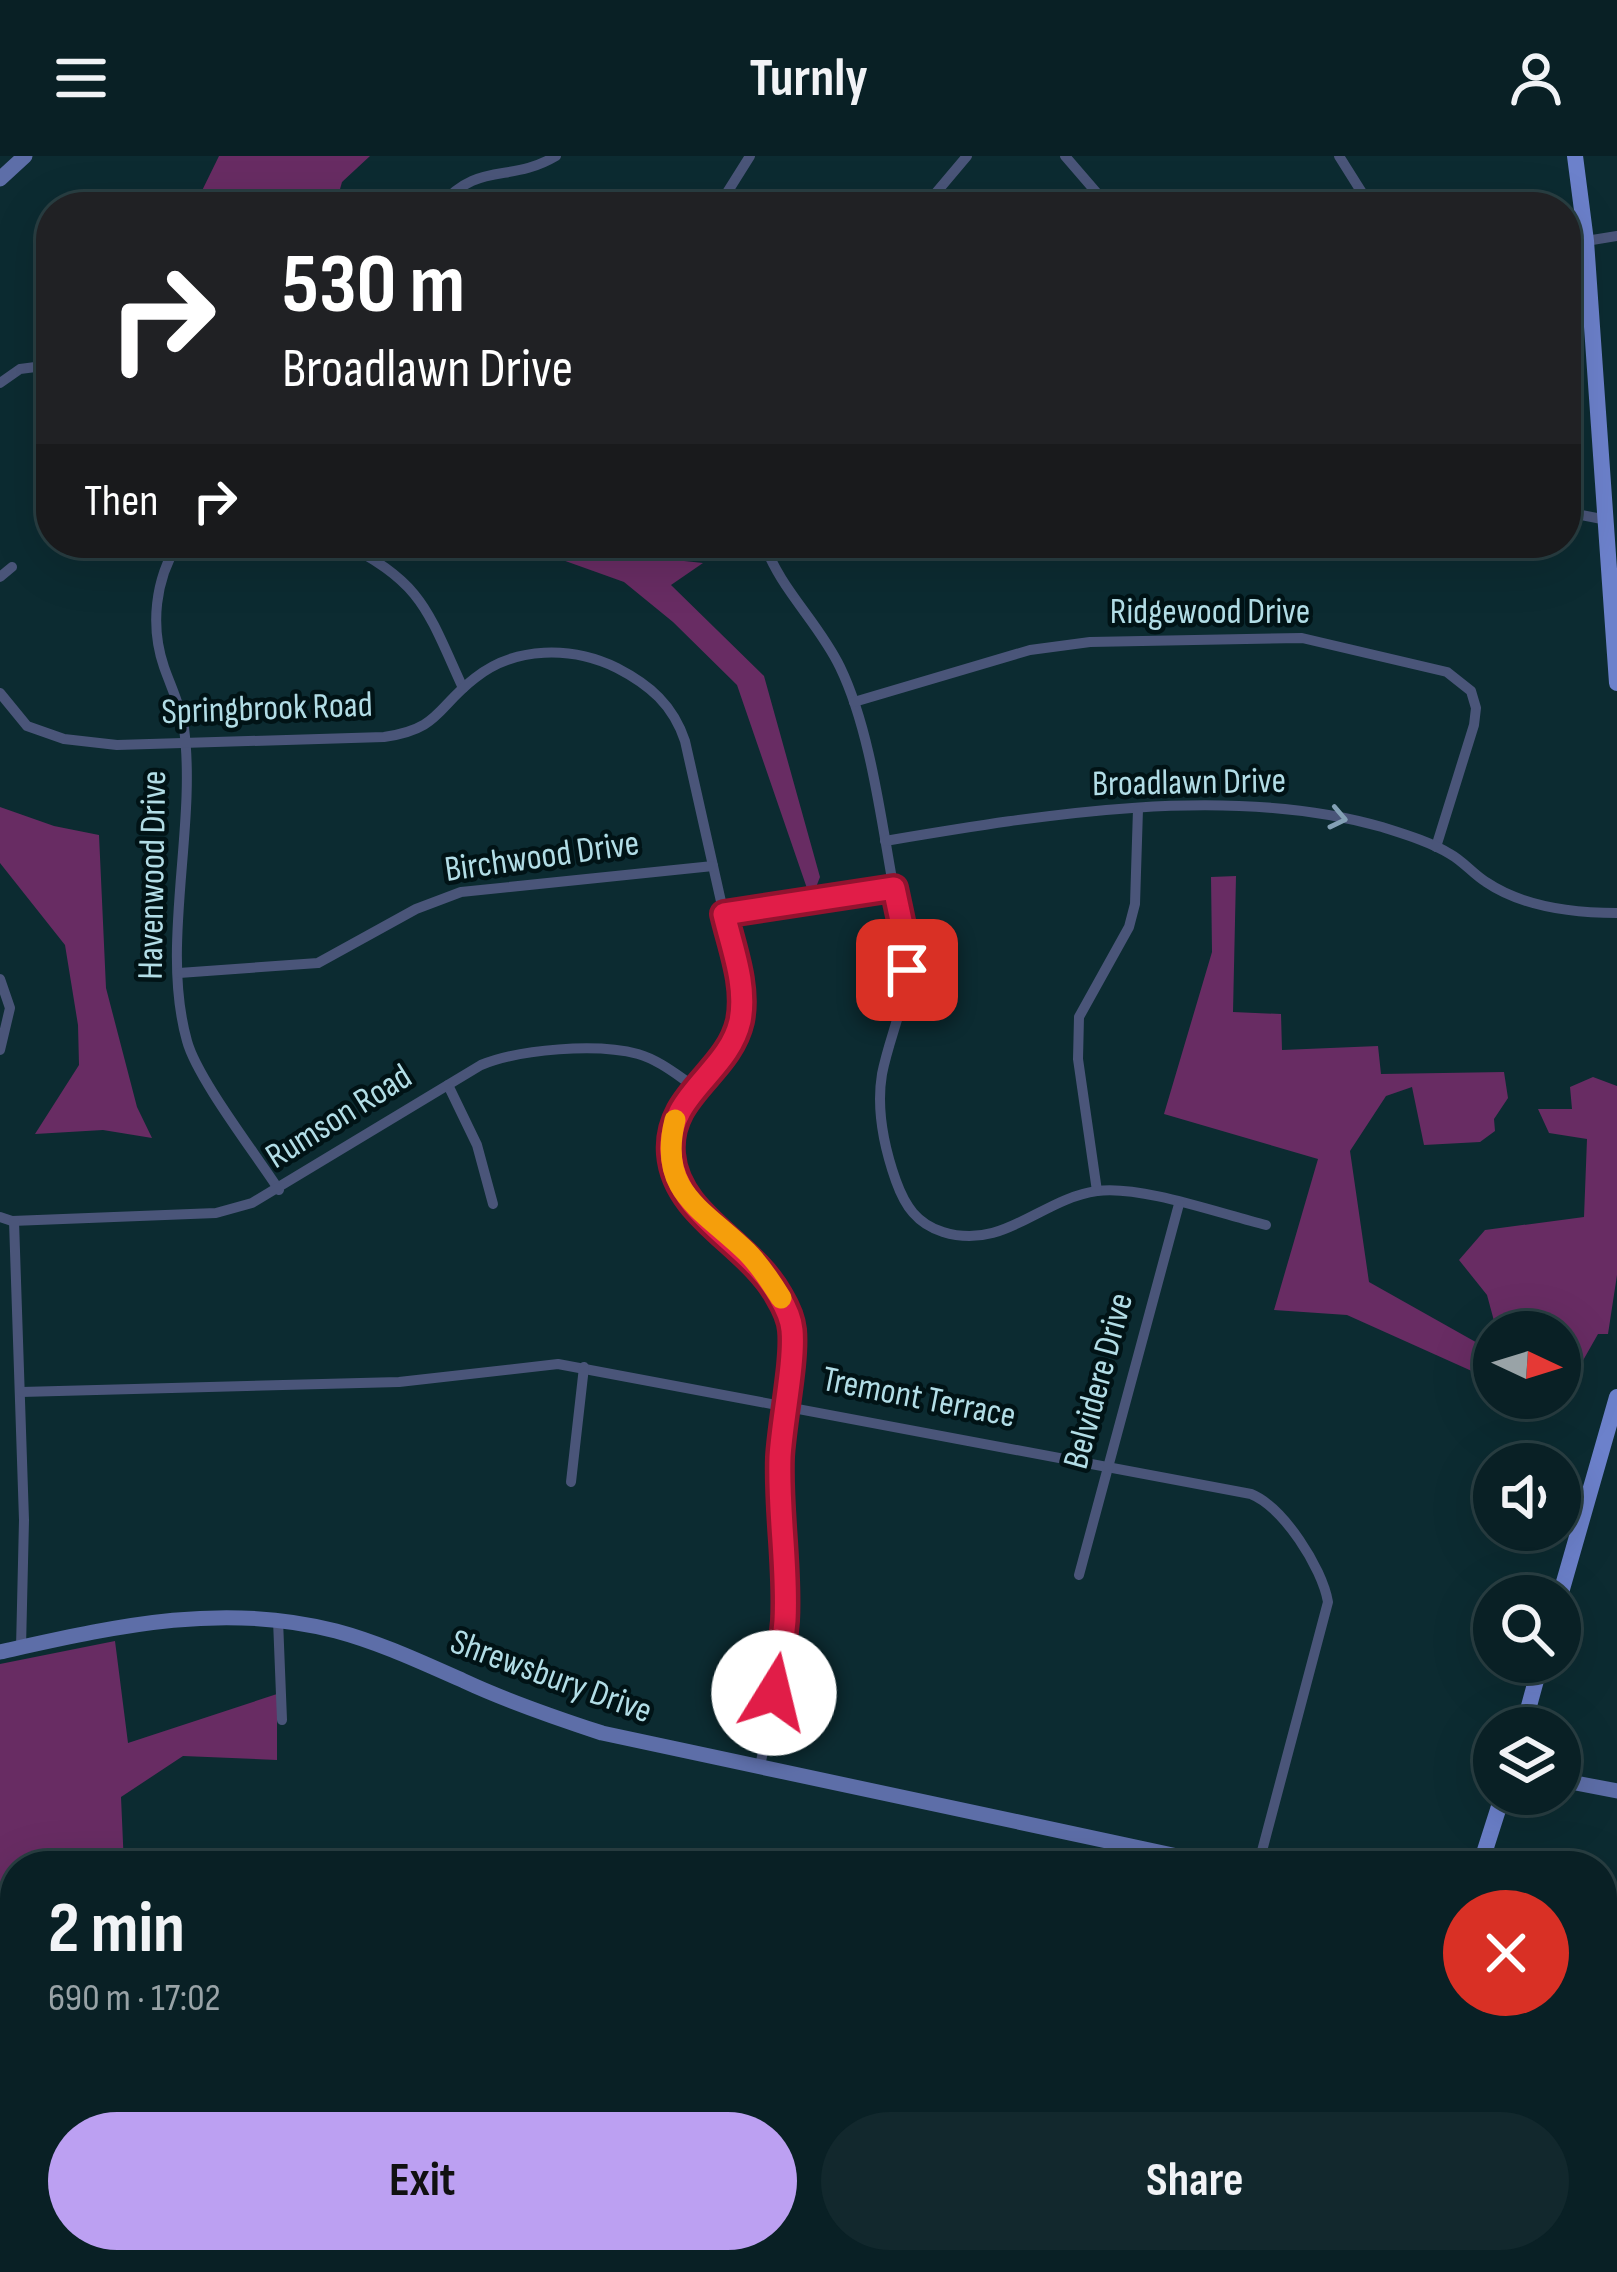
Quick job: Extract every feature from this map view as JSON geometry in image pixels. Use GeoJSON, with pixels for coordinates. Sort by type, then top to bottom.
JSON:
{"type":"FeatureCollection","features":[{"type":"Feature","properties":{"kind":"main road"},"geometry":{"type":"LineString","coordinates":[[0,178],[26,156]]}},
{"type":"Feature","properties":{"kind":"main road"},"geometry":{"type":"LineString","coordinates":[[1575,156],[1580,192]]}},
{"type":"Feature","properties":{"kind":"main road"},"geometry":{"type":"LineString","coordinates":[[1581,202],[1617,682]]}},
{"type":"Feature","properties":{"kind":"main road"},"geometry":{"type":"LineString","coordinates":[[1566,1575],[1617,1397]]}},
{"type":"Feature","properties":{"kind":"main road","name":"Shrewsbury Drive"},"geometry":{"type":"LineString","coordinates":[[0,1652],[164,1618],[278,1620],[337,1631],[382,1646],[602,1733],[1154,1851]]}},
{"type":"Feature","properties":{"kind":"main road"},"geometry":{"type":"LineString","coordinates":[[1581,1784],[1617,1791]]}},
{"type":"Feature","properties":{"kind":"main road"},"geometry":{"type":"LineString","coordinates":[[1485,1851],[1496,1815]]}},
{"type":"Feature","properties":{"kind":"street"},"geometry":{"type":"LineString","coordinates":[[452,192],[474,178],[532,168],[556,156]]}},
{"type":"Feature","properties":{"kind":"street"},"geometry":{"type":"LineString","coordinates":[[727,192],[750,156]]}},
{"type":"Feature","properties":{"kind":"street"},"geometry":{"type":"LineString","coordinates":[[937,192],[967,156]]}},
{"type":"Feature","properties":{"kind":"street"},"geometry":{"type":"LineString","coordinates":[[1065,156],[1096,192]]}},
{"type":"Feature","properties":{"kind":"street"},"geometry":{"type":"LineString","coordinates":[[1339,156],[1362,192]]}},
{"type":"Feature","properties":{"kind":"street"},"geometry":{"type":"LineString","coordinates":[[1586,241],[1617,236]]}},
{"type":"Feature","properties":{"kind":"street"},"geometry":{"type":"LineString","coordinates":[[1581,314],[1592,317]]}},
{"type":"Feature","properties":{"kind":"street"},"geometry":{"type":"LineString","coordinates":[[0,383],[20,369],[36,367]]}},
{"type":"Feature","properties":{"kind":"street"},"geometry":{"type":"LineString","coordinates":[[1581,515],[1607,520]]}},
{"type":"Feature","properties":{"kind":"street","name":"Havenwood Drive"},"geometry":{"type":"LineString","coordinates":[[172,558],[154,619],[157,645],[184,724],[187,811],[179,973],[187,1042],[279,1190]]}},
{"type":"Feature","properties":{"kind":"street"},"geometry":{"type":"LineString","coordinates":[[368,558],[403,579],[421,598],[463,688]]}},
{"type":"Feature","properties":{"kind":"street"},"geometry":{"type":"LineString","coordinates":[[771,558],[827,641],[854,702],[885,841],[906,944],[906,985],[883,1069],[880,1116],[903,1199],[927,1225],[969,1238],[1011,1230],[1057,1204],[1097,1191],[1126,1191],[1266,1225]]}},
{"type":"Feature","properties":{"kind":"street"},"geometry":{"type":"LineString","coordinates":[[0,577],[11,567]]}},
{"type":"Feature","properties":{"kind":"street","name":"Ridgewood Drive"},"geometry":{"type":"LineString","coordinates":[[854,702],[990,659],[1090,642],[1302,638],[1346,645],[1447,671],[1471,691],[1474,724],[1436,848]]}},
{"type":"Feature","properties":{"kind":"street","name":"Springbrook Road"},"geometry":{"type":"LineString","coordinates":[[0,693],[26,726],[44,735],[117,745],[405,734],[442,713],[463,688],[501,663],[555,651],[605,662],[638,679],[669,707],[679,723],[741,984],[741,1016],[725,1056],[679,1110],[673,1127],[674,1173],[692,1205],[748,1253],[780,1296],[793,1331],[779,1514],[785,1617],[760,1767]]}},
{"type":"Feature","properties":{"kind":"street","name":"Broadlawn Drive"},"geometry":{"type":"LineString","coordinates":[[885,841],[1024,818],[1138,809],[1283,807],[1382,827],[1436,848],[1504,892],[1582,913],[1617,913]]}},
{"type":"Feature","properties":{"kind":"street"},"geometry":{"type":"LineString","coordinates":[[1097,1191],[1078,1059],[1079,1016],[1129,927],[1135,904],[1138,809]]}},
{"type":"Feature","properties":{"kind":"street","name":"Birchwood Drive"},"geometry":{"type":"LineString","coordinates":[[179,973],[318,963],[416,909],[461,892],[713,866]]}},
{"type":"Feature","properties":{"kind":"street"},"geometry":{"type":"LineString","coordinates":[[724,914],[894,888]]}},
{"type":"Feature","properties":{"kind":"street"},"geometry":{"type":"LineString","coordinates":[[0,979],[10,1008],[0,1050]]}},
{"type":"Feature","properties":{"kind":"street","name":"Rumson Road"},"geometry":{"type":"LineString","coordinates":[[0,1217],[14,1221],[216,1213],[252,1203],[494,1060],[580,1049],[636,1054],[656,1061],[695,1088]]}},
{"type":"Feature","properties":{"kind":"street"},"geometry":{"type":"LineString","coordinates":[[448,1085],[477,1144],[493,1204]]}},
{"type":"Feature","properties":{"kind":"street","name":"Belvidere Drive"},"geometry":{"type":"LineString","coordinates":[[1079,1574],[1179,1204]]}},
{"type":"Feature","properties":{"kind":"street"},"geometry":{"type":"LineString","coordinates":[[14,1221],[21,1392],[21,1648]]}},
{"type":"Feature","properties":{"kind":"street","name":"Tremont Terrace"},"geometry":{"type":"LineString","coordinates":[[21,1392],[382,1382],[520,1366],[584,1367],[1107,1464],[1268,1501],[1282,1513],[1326,1588],[1326,1616],[1262,1851]]}},
{"type":"Feature","properties":{"kind":"street"},"geometry":{"type":"LineString","coordinates":[[571,1481],[584,1367]]}},
{"type":"Feature","properties":{"kind":"street"},"geometry":{"type":"LineString","coordinates":[[278,1620],[282,1720]]}},
{"type":"Feature","properties":{"kind":"shaded area"},"geometry":{"type":"Polygon","coordinates":[[[219,156],[370,156],[342,182],[339,192],[201,192],[219,156]]]}},
{"type":"Feature","properties":{"kind":"shaded area"},"geometry":{"type":"Polygon","coordinates":[[[557,558],[703,563],[671,585],[764,676],[820,877],[811,900],[737,685],[624,582],[557,558]]]}},
{"type":"Feature","properties":{"kind":"shaded area"},"geometry":{"type":"Polygon","coordinates":[[[0,807],[99,835],[106,988],[137,1107],[152,1138],[103,1130],[35,1134],[79,1065],[78,1025],[65,945],[0,863],[0,807]]]}},
{"type":"Feature","properties":{"kind":"shaded area"},"geometry":{"type":"Polygon","coordinates":[[[1236,876],[1233,1012],[1281,1014],[1282,1050],[1378,1046],[1381,1074],[1504,1072],[1508,1098],[1494,1119],[1495,1131],[1480,1142],[1424,1145],[1412,1087],[1386,1096],[1350,1151],[1369,1282],[1473,1340],[1473,1372],[1347,1315],[1274,1310],[1318,1159],[1164,1114],[1212,952],[1211,877],[1236,876]]]}},
{"type":"Feature","properties":{"kind":"shaded area"},"geometry":{"type":"Polygon","coordinates":[[[1593,1077],[1617,1086],[1617,1275],[1608,1334],[1598,1334],[1581,1364],[1581,1311],[1491,1311],[1487,1295],[1459,1260],[1485,1230],[1584,1217],[1587,1139],[1549,1133],[1538,1109],[1572,1109],[1570,1087],[1593,1077]]]}},
{"type":"Feature","properties":{"kind":"shaded area"},"geometry":{"type":"Polygon","coordinates":[[[115,1641],[128,1743],[277,1694],[277,1760],[183,1756],[121,1797],[123,1851],[0,1851],[0,1664],[115,1641]]]}},
{"type":"Feature","properties":{"kind":"slow traffic"},"geometry":{"type":"LineString","coordinates":[[675,1120],[671,1155],[682,1190],[698,1212],[748,1253],[781,1298]]}},
{"type":"Feature","properties":{"kind":"route"},"geometry":{"type":"LineString","coordinates":[[774,1693],[785,1617],[780,1459],[793,1331],[767,1277],[748,1253],[698,1212],[677,1182],[672,1164],[673,1127],[684,1102],[725,1056],[738,1027],[741,984],[724,914],[894,888],[907,970]]}}]}
